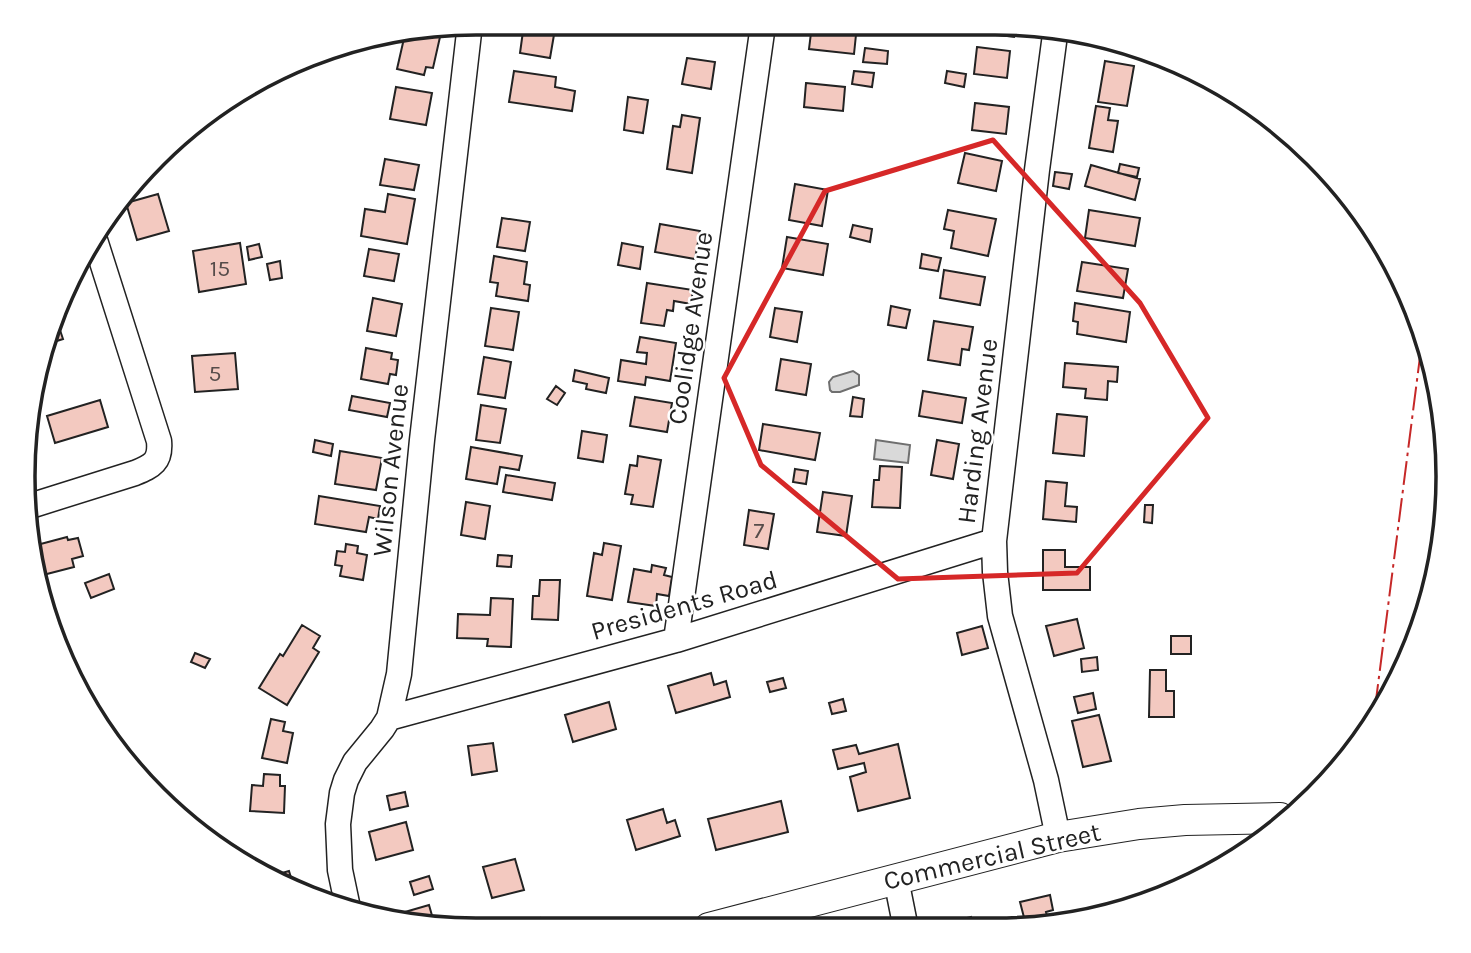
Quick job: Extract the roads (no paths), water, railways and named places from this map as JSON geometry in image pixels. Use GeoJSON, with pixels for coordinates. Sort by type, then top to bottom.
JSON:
{"type":"FeatureCollection","features":[{"type":"Feature","properties":{"kind":"main road","name":"Commercial Street"},"geometry":{"type":"LineString","coordinates":[[753,918],[1058,837],[1139,824],[1274,818]]}},
{"type":"Feature","properties":{"kind":"street","name":"Wilson Avenue"},"geometry":{"type":"LineString","coordinates":[[346,898],[340,870],[338,824],[342,793],[355,762],[389,718],[399,674],[422,440],[469,35]]}},
{"type":"Feature","properties":{"kind":"street","name":"Coolidge Avenue"},"geometry":{"type":"LineString","coordinates":[[676,640],[762,35]]}},
{"type":"Feature","properties":{"kind":"street","name":"Harding Avenue"},"geometry":{"type":"LineString","coordinates":[[1054,39],[994,541],[1000,616],[1046,780],[1058,837]]}},
{"type":"Feature","properties":{"kind":"street"},"geometry":{"type":"LineString","coordinates":[[36,504],[135,474],[151,466],[160,450],[98,249]]}},
{"type":"Feature","properties":{"kind":"street","name":"Presidents Road"},"geometry":{"type":"LineString","coordinates":[[389,718],[676,640],[994,541]]}},
{"type":"Feature","properties":{"kind":"street"},"geometry":{"type":"LineString","coordinates":[[895,879],[904,918]]}}]}
